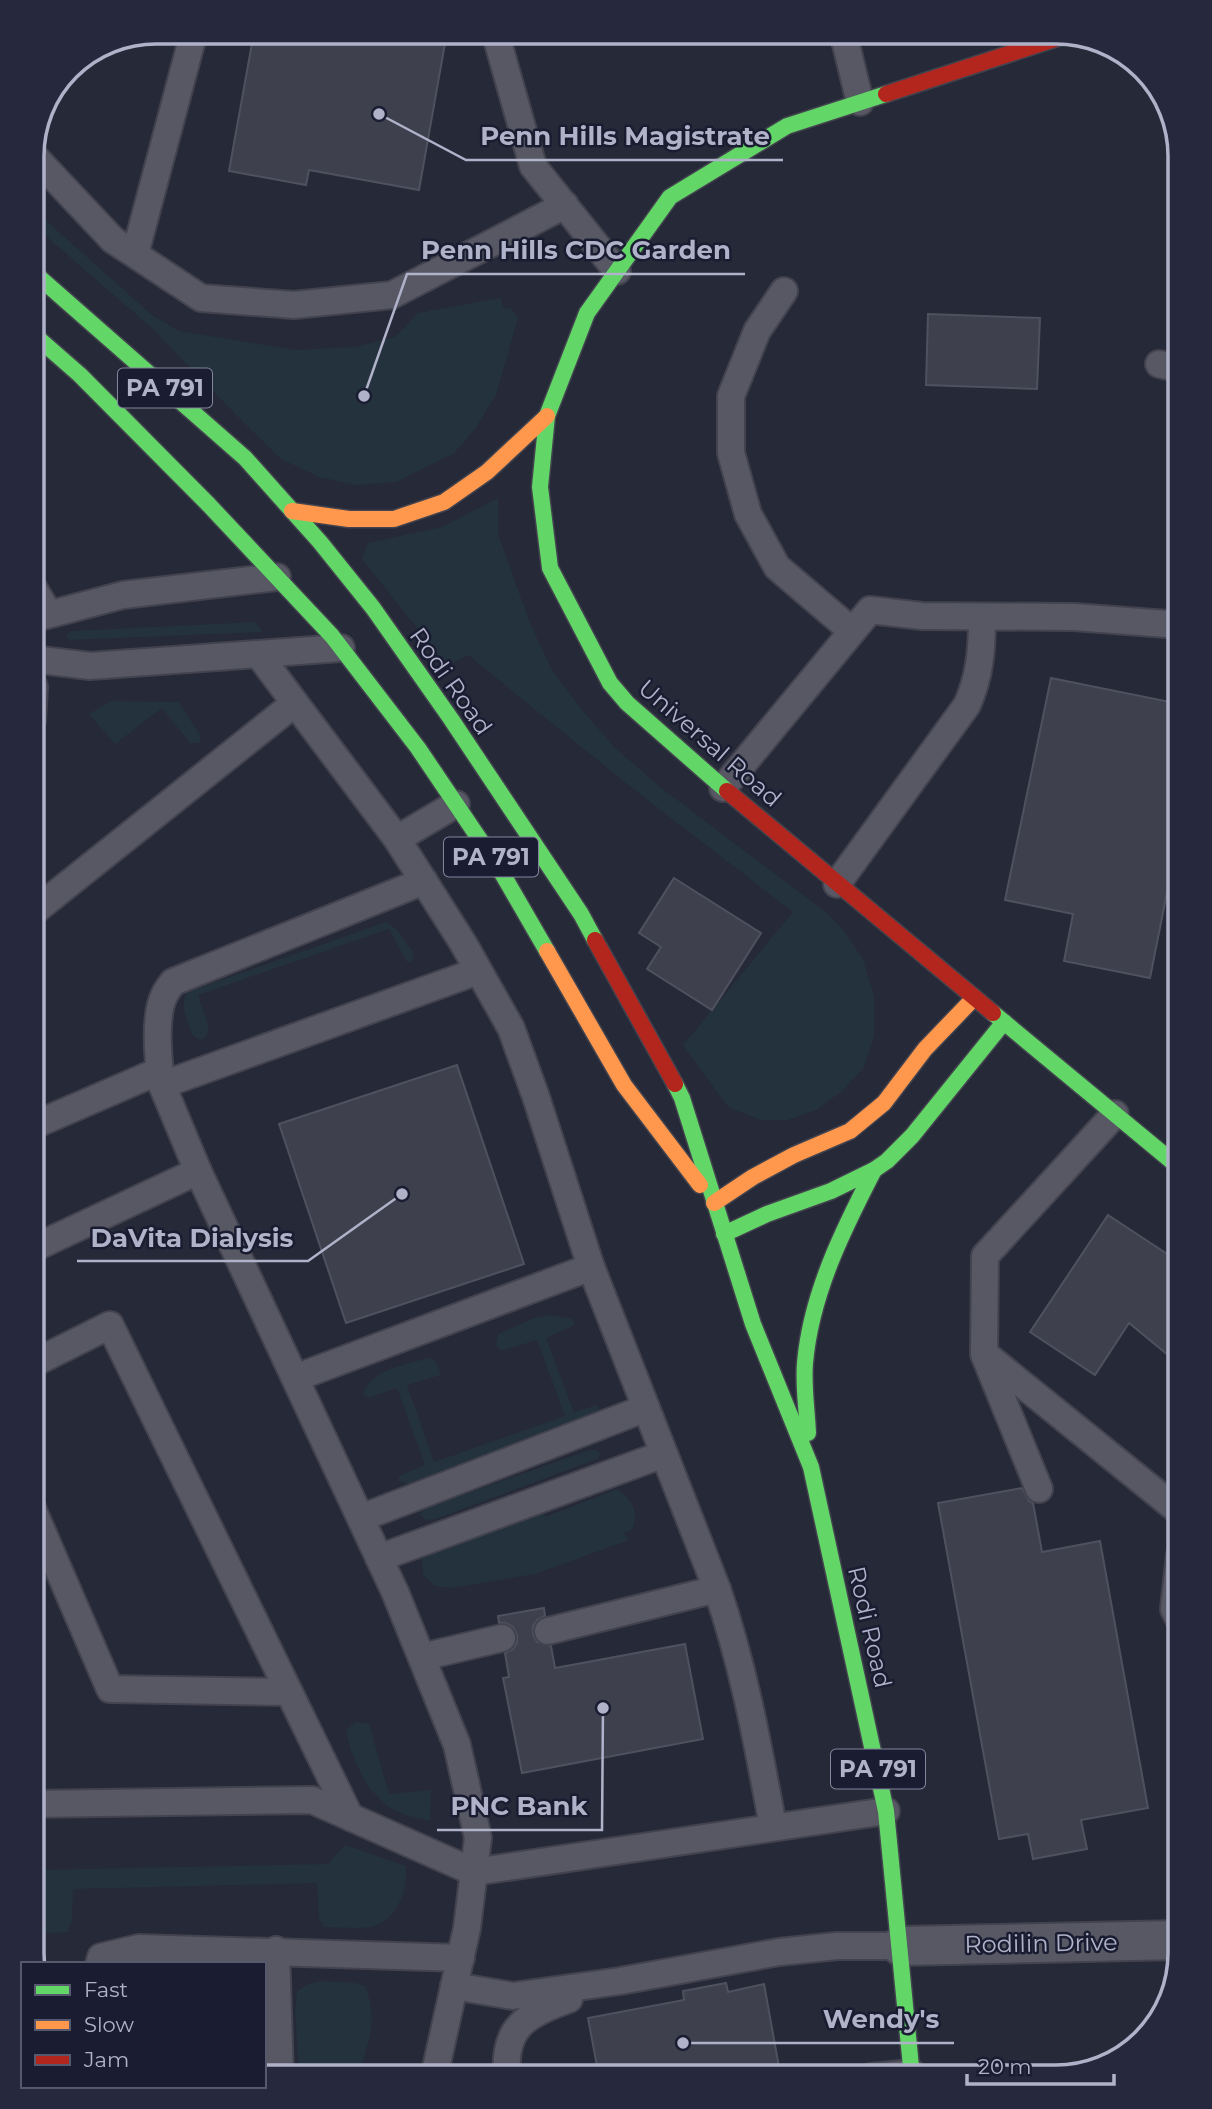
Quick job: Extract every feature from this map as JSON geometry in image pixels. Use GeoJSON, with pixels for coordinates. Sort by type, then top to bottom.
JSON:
{"type":"FeatureCollection","features":[{"type":"Feature","properties":{"kind":"main road","name":"Universal Road"},"geometry":{"type":"LineString","coordinates":[[1039,44],[787,126],[670,197],[587,313],[547,416],[540,487],[550,568],[610,683],[627,703],[837,884],[1168,1157]]}},
{"type":"Feature","properties":{"kind":"main road","name":"Rodi Road"},"geometry":{"type":"LineString","coordinates":[[44,282],[245,458],[373,608],[451,719],[581,914],[682,1098],[753,1324],[811,1467],[886,1811],[911,2065]]}},
{"type":"Feature","properties":{"kind":"main road","name":"Rodi Road"},"geometry":{"type":"LineString","coordinates":[[44,344],[80,375],[277,577],[341,648],[418,748],[499,869],[624,1085],[714,1203]]}},
{"type":"Feature","properties":{"kind":"main road","name":"Universal Road"},"geometry":{"type":"LineString","coordinates":[[292,510],[349,519],[394,519],[444,502],[487,472],[547,416]]}},
{"type":"Feature","properties":{"kind":"main road"},"geometry":{"type":"LineString","coordinates":[[714,1203],[774,1166],[850,1131],[884,1103],[925,1049],[974,998]]}},
{"type":"Feature","properties":{"kind":"main road"},"geometry":{"type":"LineString","coordinates":[[724,1234],[767,1214],[831,1191],[874,1170],[912,1136],[1004,1022]]}},
{"type":"Feature","properties":{"kind":"main road"},"geometry":{"type":"LineString","coordinates":[[811,1467],[805,1365],[816,1299],[846,1224],[874,1170]]}},
{"type":"Feature","properties":{"kind":"street","name":"Rodilin Drive"},"geometry":{"type":"LineString","coordinates":[[901,1945],[1168,1940]]}},
{"type":"Feature","properties":{"kind":"lane"},"geometry":{"type":"LineString","coordinates":[[135,254],[191,44]]}},
{"type":"Feature","properties":{"kind":"lane"},"geometry":{"type":"LineString","coordinates":[[498,44],[533,166],[617,271]]}},
{"type":"Feature","properties":{"kind":"lane"},"geometry":{"type":"LineString","coordinates":[[846,44],[860,102]]}},
{"type":"Feature","properties":{"kind":"lane"},"geometry":{"type":"LineString","coordinates":[[44,167],[113,240],[201,298],[294,305],[392,295],[565,205]]}},
{"type":"Feature","properties":{"kind":"lane"},"geometry":{"type":"LineString","coordinates":[[784,290],[757,331],[731,396],[731,453],[748,514],[777,566],[852,631]]}},
{"type":"Feature","properties":{"kind":"lane"},"geometry":{"type":"LineString","coordinates":[[44,615],[123,595],[277,577]]}},
{"type":"Feature","properties":{"kind":"lane"},"geometry":{"type":"LineString","coordinates":[[723,788],[870,610],[922,616],[1074,617],[1168,624]]}},
{"type":"Feature","properties":{"kind":"lane"},"geometry":{"type":"LineString","coordinates":[[837,884],[967,705],[977,683],[982,653],[982,618]]}},
{"type":"Feature","properties":{"kind":"lane"},"geometry":{"type":"LineString","coordinates":[[44,660],[90,666],[341,648]]}},
{"type":"Feature","properties":{"kind":"lane"},"geometry":{"type":"LineString","coordinates":[[259,655],[397,839],[478,971],[515,1040],[591,1267],[734,1638],[773,1826]]}},
{"type":"Feature","properties":{"kind":"lane"},"geometry":{"type":"LineString","coordinates":[[44,903],[295,703]]}},
{"type":"Feature","properties":{"kind":"lane"},"geometry":{"type":"LineString","coordinates":[[397,839],[456,804]]}},
{"type":"Feature","properties":{"kind":"lane"},"geometry":{"type":"LineString","coordinates":[[424,881],[173,982],[163,997],[160,1016],[161,1078],[198,1171],[361,1518],[457,1745],[478,1838],[467,1928],[437,2065]]}},
{"type":"Feature","properties":{"kind":"lane"},"geometry":{"type":"LineString","coordinates":[[44,1122],[161,1078],[478,971]]}},
{"type":"Feature","properties":{"kind":"lane"},"geometry":{"type":"LineString","coordinates":[[1039,1489],[984,1354],[985,1256],[1115,1114]]}},
{"type":"Feature","properties":{"kind":"lane"},"geometry":{"type":"LineString","coordinates":[[44,1243],[198,1171]]}},
{"type":"Feature","properties":{"kind":"lane"},"geometry":{"type":"LineString","coordinates":[[295,1378],[591,1267]]}},
{"type":"Feature","properties":{"kind":"lane"},"geometry":{"type":"LineString","coordinates":[[44,1358],[110,1325],[349,1817]]}},
{"type":"Feature","properties":{"kind":"lane"},"geometry":{"type":"LineString","coordinates":[[984,1354],[1168,1502]]}},
{"type":"Feature","properties":{"kind":"lane"},"geometry":{"type":"LineString","coordinates":[[361,1518],[646,1408]]}},
{"type":"Feature","properties":{"kind":"lane"},"geometry":{"type":"LineString","coordinates":[[379,1558],[664,1454]]}},
{"type":"Feature","properties":{"kind":"lane"},"geometry":{"type":"LineString","coordinates":[[44,1536],[110,1689],[289,1692]]}},
{"type":"Feature","properties":{"kind":"lane"},"geometry":{"type":"LineString","coordinates":[[548,1631],[717,1589]]}},
{"type":"Feature","properties":{"kind":"lane"},"geometry":{"type":"LineString","coordinates":[[422,1657],[502,1638]]}},
{"type":"Feature","properties":{"kind":"lane"},"geometry":{"type":"LineString","coordinates":[[44,1804],[312,1800],[474,1872],[886,1811]]}},
{"type":"Feature","properties":{"kind":"lane"},"geometry":{"type":"LineString","coordinates":[[454,1986],[513,1996],[620,1981],[779,1952],[837,1946],[901,1945]]}},
{"type":"Feature","properties":{"kind":"lane"},"geometry":{"type":"LineString","coordinates":[[100,1962],[101,1957],[139,1948],[276,1950],[461,1958]]}},
{"type":"Feature","properties":{"kind":"lane"},"geometry":{"type":"LineString","coordinates":[[276,1950],[280,2065]]}},
{"type":"Feature","properties":{"kind":"lane"},"geometry":{"type":"LineString","coordinates":[[507,2065],[508,2044],[517,2026],[534,2012],[620,1981]]}},
{"type":"Feature","properties":{"kind":"shaded area"},"geometry":{"type":"Polygon","coordinates":[[[44,219],[152,315],[179,331],[296,350],[355,347],[395,337],[418,313],[501,298],[503,308],[512,309],[518,318],[496,395],[475,429],[454,453],[396,482],[356,485],[319,477],[281,459],[154,330],[44,234],[44,219]]]}},
{"type":"Feature","properties":{"kind":"shaded area"},"geometry":{"type":"Polygon","coordinates":[[[498,498],[498,534],[530,623],[552,670],[583,711],[615,748],[659,786],[827,913],[844,931],[863,959],[874,996],[874,1036],[863,1069],[841,1092],[816,1110],[788,1120],[761,1120],[728,1107],[683,1045],[793,912],[627,784],[468,655],[447,666],[362,559],[368,543],[442,527],[498,498]]]}},
{"type":"Feature","properties":{"kind":"shaded area"},"geometry":{"type":"Polygon","coordinates":[[[255,622],[263,632],[69,640],[66,635],[72,631],[255,622]]]}},
{"type":"Feature","properties":{"kind":"shaded area"},"geometry":{"type":"Polygon","coordinates":[[[111,701],[179,702],[201,737],[199,743],[190,743],[162,708],[115,744],[89,714],[111,701]]]}},
{"type":"Feature","properties":{"kind":"shaded area"},"geometry":{"type":"Polygon","coordinates":[[[386,922],[396,929],[414,953],[412,961],[407,962],[389,929],[198,995],[209,1028],[207,1036],[200,1040],[193,1036],[184,1008],[187,992],[386,922]]]}},
{"type":"Feature","properties":{"kind":"shaded area"},"geometry":{"type":"Polygon","coordinates":[[[551,1315],[572,1319],[575,1325],[546,1338],[574,1412],[596,1405],[599,1414],[412,1485],[399,1481],[399,1476],[425,1465],[397,1388],[368,1398],[363,1394],[373,1379],[399,1366],[428,1358],[435,1360],[441,1375],[407,1385],[434,1462],[565,1416],[537,1340],[504,1350],[500,1350],[496,1345],[498,1334],[534,1318],[551,1315]]]}},
{"type":"Feature","properties":{"kind":"shaded area"},"geometry":{"type":"Polygon","coordinates":[[[589,1450],[596,1450],[601,1454],[597,1459],[436,1519],[426,1520],[420,1515],[425,1508],[589,1450]]]}},
{"type":"Feature","properties":{"kind":"shaded area"},"geometry":{"type":"Polygon","coordinates":[[[617,1489],[627,1497],[635,1512],[632,1530],[624,1533],[629,1540],[535,1574],[452,1588],[435,1586],[423,1575],[422,1559],[430,1549],[543,1510],[545,1517],[617,1489]]]}},
{"type":"Feature","properties":{"kind":"shaded area"},"geometry":{"type":"Polygon","coordinates":[[[356,1722],[369,1724],[389,1794],[431,1790],[430,1821],[391,1808],[372,1791],[358,1767],[346,1730],[356,1722]]]}},
{"type":"Feature","properties":{"kind":"shaded area"},"geometry":{"type":"Polygon","coordinates":[[[345,1845],[406,1866],[403,1895],[394,1912],[379,1924],[370,1927],[325,1927],[319,1920],[317,1883],[73,1889],[72,1921],[68,1932],[44,1933],[44,1870],[328,1864],[345,1845]]]}},
{"type":"Feature","properties":{"kind":"shaded area"},"geometry":{"type":"Polygon","coordinates":[[[321,1981],[365,1986],[372,2021],[361,2065],[298,2065],[295,2009],[297,1991],[308,1984],[321,1981]]]}},
{"type":"Feature","properties":{"kind":"building"},"geometry":{"type":"Polygon","coordinates":[[[252,44],[445,44],[419,190],[309,170],[306,185],[229,171],[252,44]]]}},
{"type":"Feature","properties":{"kind":"building"},"geometry":{"type":"Polygon","coordinates":[[[928,314],[1040,318],[1037,389],[926,385],[928,314]]]}},
{"type":"Feature","properties":{"kind":"building"},"geometry":{"type":"Polygon","coordinates":[[[1051,678],[1168,702],[1168,887],[1150,978],[1064,961],[1073,914],[1005,900],[1051,678]]]}},
{"type":"Feature","properties":{"kind":"building"},"geometry":{"type":"Polygon","coordinates":[[[674,878],[761,933],[712,1010],[647,969],[661,947],[639,933],[674,878]]]}},
{"type":"Feature","properties":{"kind":"building"},"geometry":{"type":"Polygon","coordinates":[[[457,1065],[524,1264],[346,1323],[279,1124],[457,1065]]]}},
{"type":"Feature","properties":{"kind":"building"},"geometry":{"type":"Polygon","coordinates":[[[1108,1215],[1168,1254],[1168,1355],[1129,1323],[1095,1375],[1030,1332],[1108,1215]]]}},
{"type":"Feature","properties":{"kind":"building"},"geometry":{"type":"Polygon","coordinates":[[[1022,1488],[1033,1503],[1042,1552],[1100,1541],[1148,1808],[1081,1820],[1087,1849],[1033,1859],[1028,1834],[999,1839],[938,1503],[1022,1488]]]}},
{"type":"Feature","properties":{"kind":"building"},"geometry":{"type":"Polygon","coordinates":[[[544,1608],[545,1616],[533,1626],[533,1634],[537,1642],[551,1646],[555,1668],[685,1644],[703,1739],[522,1773],[503,1678],[509,1677],[505,1653],[517,1643],[517,1635],[513,1627],[499,1623],[498,1616],[544,1608]]]}},
{"type":"Feature","properties":{"kind":"building"},"geometry":{"type":"Polygon","coordinates":[[[726,1983],[728,1992],[764,1984],[779,2065],[597,2065],[588,2018],[684,2000],[683,1991],[726,1983]]]}},
{"type":"Feature","properties":{"kind":"traffic: fast"},"geometry":{"type":"LineString","coordinates":[[727,791],[627,703],[610,683],[550,568],[540,487],[547,416],[587,313],[670,197],[787,126],[886,94]]}},
{"type":"Feature","properties":{"kind":"traffic: fast"},"geometry":{"type":"LineString","coordinates":[[44,282],[245,458],[320,542],[373,608],[451,719],[581,914],[595,940]]}},
{"type":"Feature","properties":{"kind":"traffic: fast"},"geometry":{"type":"LineString","coordinates":[[44,344],[80,375],[209,505],[332,636],[418,748],[499,868],[547,951]]}},
{"type":"Feature","properties":{"kind":"traffic: fast"},"geometry":{"type":"LineString","coordinates":[[993,1013],[1168,1158]]}},
{"type":"Feature","properties":{"kind":"traffic: fast"},"geometry":{"type":"LineString","coordinates":[[724,1234],[767,1214],[831,1191],[887,1161],[912,1136],[1004,1022]]}},
{"type":"Feature","properties":{"kind":"traffic: fast"},"geometry":{"type":"LineString","coordinates":[[675,1084],[682,1098],[753,1324],[811,1467],[886,1811],[911,2065]]}},
{"type":"Feature","properties":{"kind":"traffic: fast"},"geometry":{"type":"LineString","coordinates":[[808,1433],[805,1372],[808,1337],[814,1312],[840,1239],[874,1170]]}},
{"type":"Feature","properties":{"kind":"traffic: slow"},"geometry":{"type":"LineString","coordinates":[[292,511],[349,519],[394,519],[444,502],[487,472],[547,416]]}},
{"type":"Feature","properties":{"kind":"traffic: slow"},"geometry":{"type":"LineString","coordinates":[[547,951],[624,1085],[700,1185]]}},
{"type":"Feature","properties":{"kind":"traffic: slow"},"geometry":{"type":"LineString","coordinates":[[714,1203],[753,1177],[794,1155],[850,1131],[884,1103],[925,1049],[974,998]]}},
{"type":"Feature","properties":{"kind":"traffic: jam"},"geometry":{"type":"LineString","coordinates":[[886,94],[1039,44]]}},
{"type":"Feature","properties":{"kind":"traffic: jam"},"geometry":{"type":"LineString","coordinates":[[727,791],[993,1013]]}},
{"type":"Feature","properties":{"kind":"traffic: jam"},"geometry":{"type":"LineString","coordinates":[[595,940],[675,1084]]}},
{"type":"Feature","properties":{"kind":"place","name":"Penn Hills Magistrate"},"geometry":{"type":"Point","coordinates":[379,114]}},
{"type":"Feature","properties":{"kind":"place","name":"Penn Hills CDC Garden"},"geometry":{"type":"Point","coordinates":[364,396]}},
{"type":"Feature","properties":{"kind":"place","name":"DaVita Dialysis"},"geometry":{"type":"Point","coordinates":[402,1194]}},
{"type":"Feature","properties":{"kind":"place","name":"PNC Bank"},"geometry":{"type":"Point","coordinates":[603,1708]}},
{"type":"Feature","properties":{"kind":"place","name":"Wendy's"},"geometry":{"type":"Point","coordinates":[683,2043]}}]}
